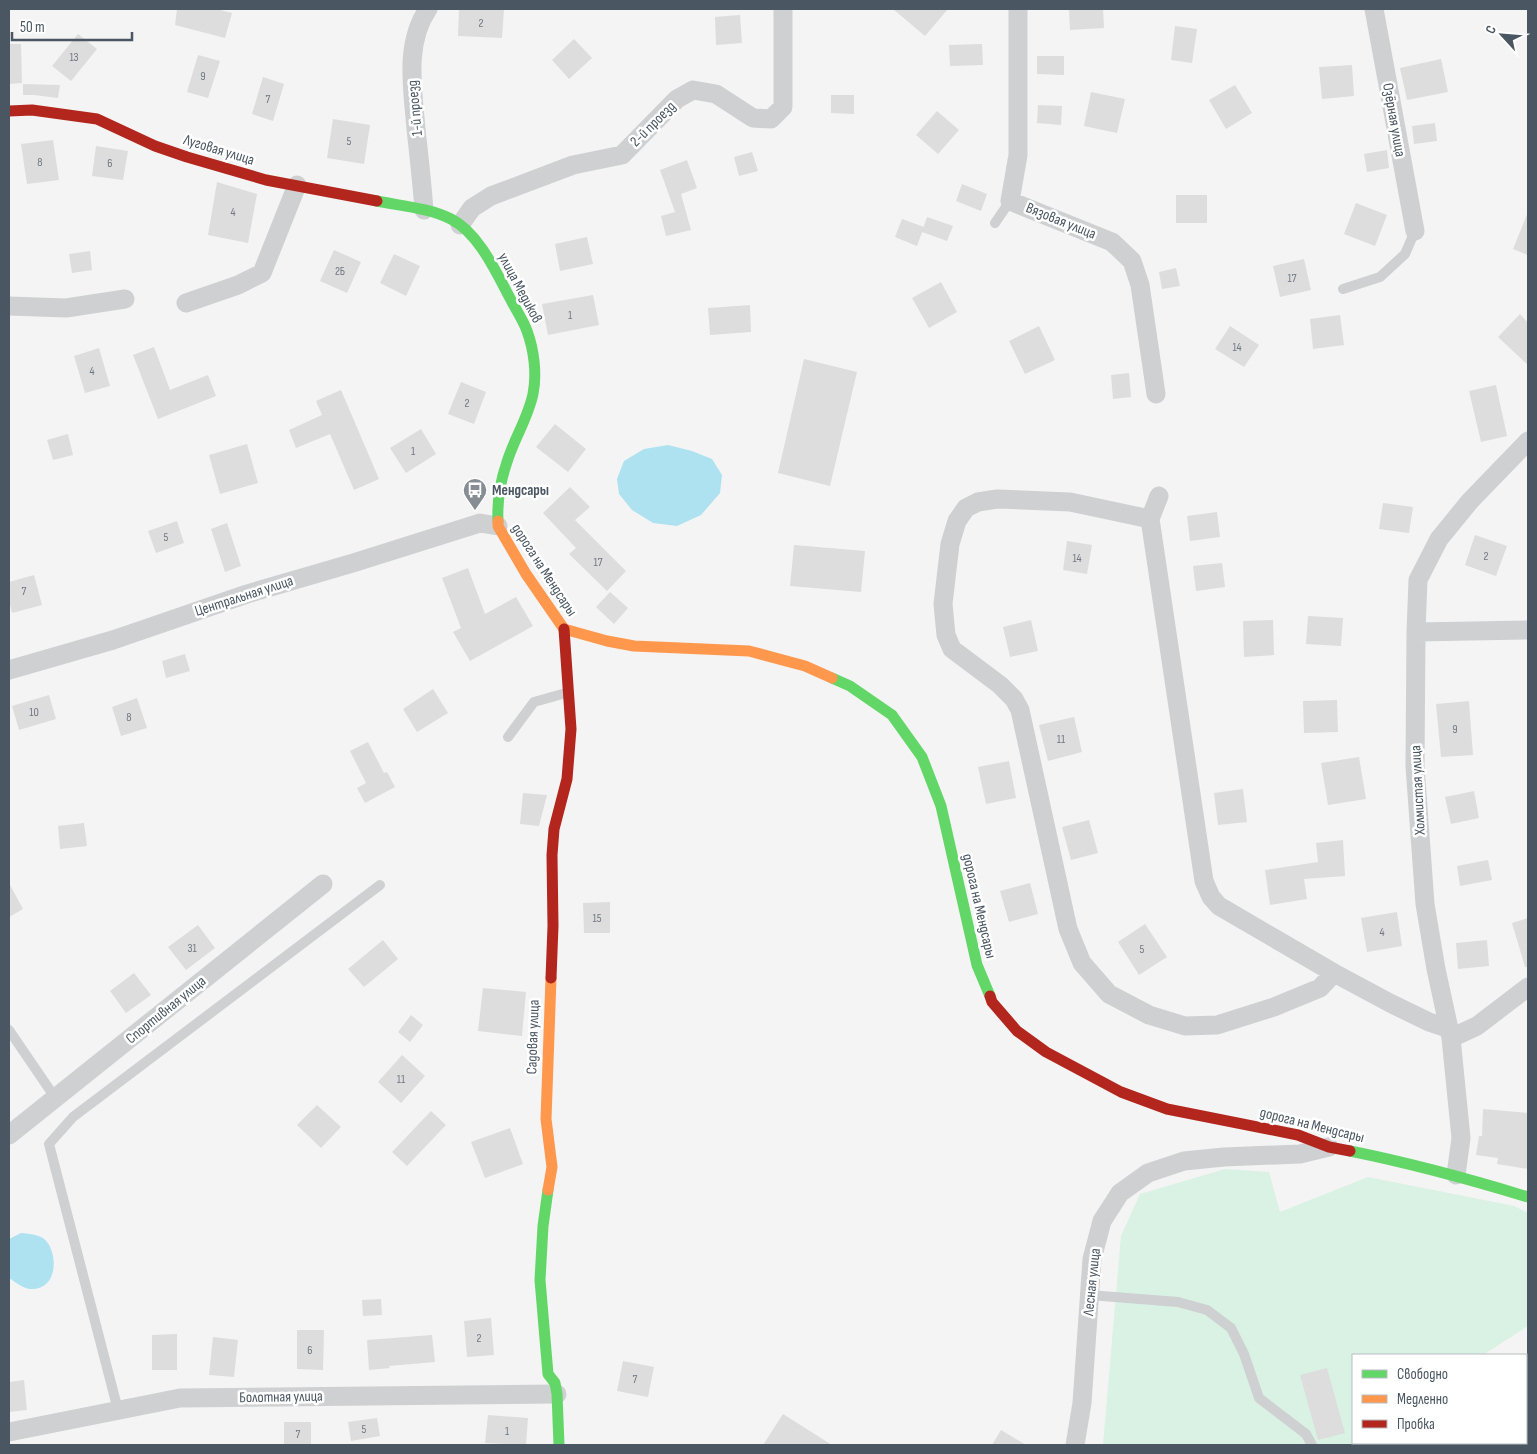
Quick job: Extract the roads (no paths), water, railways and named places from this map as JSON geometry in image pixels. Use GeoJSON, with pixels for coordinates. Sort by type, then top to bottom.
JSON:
{"type":"FeatureCollection","features":[{"type":"Feature","properties":{"kind":"street","name":"1-й проезд"},"geometry":{"type":"LineString","coordinates":[[424,210],[412,76],[414,42],[421,18],[428,9]]}},
{"type":"Feature","properties":{"kind":"street","name":"2-й проезд"},"geometry":{"type":"LineString","coordinates":[[460,225],[472,208],[491,196],[573,166],[622,155],[677,99],[693,90],[716,94],[753,118],[771,118],[783,107],[783,9]]}},
{"type":"Feature","properties":{"kind":"street","name":"Вязовая улица"},"geometry":{"type":"LineString","coordinates":[[1018,9],[1018,156],[1010,201],[1112,242],[1132,261],[1140,285],[1156,394]]}},
{"type":"Feature","properties":{"kind":"street","name":"Озёрная улица"},"geometry":{"type":"LineString","coordinates":[[1374,9],[1414,231]]}},
{"type":"Feature","properties":{"kind":"street","name":"Луговая улица"},"geometry":{"type":"LineString","coordinates":[[9,111],[32,110],[97,119],[155,146],[266,180],[424,210]]}},
{"type":"Feature","properties":{"kind":"street"},"geometry":{"type":"LineString","coordinates":[[186,303],[238,285],[262,272],[297,185]]}},
{"type":"Feature","properties":{"kind":"street","name":"улица Медиков"},"geometry":{"type":"LineString","coordinates":[[424,210],[442,215],[468,231],[492,263],[526,330],[534,359],[534,394],[524,423],[507,460],[489,524]]}},
{"type":"Feature","properties":{"kind":"street"},"geometry":{"type":"LineString","coordinates":[[9,306],[66,308],[124,299]]}},
{"type":"Feature","properties":{"kind":"street","name":"Холмистая улица"},"geometry":{"type":"LineString","coordinates":[[1456,1175],[1461,1138],[1450,1034],[1424,904],[1415,766],[1418,580],[1439,539],[1470,501],[1528,441]]}},
{"type":"Feature","properties":{"kind":"street"},"geometry":{"type":"LineString","coordinates":[[1159,496],[1150,519],[1204,881],[1211,897],[1219,906],[1334,972],[1450,1034],[1477,1026],[1528,986]]}},
{"type":"Feature","properties":{"kind":"street"},"geometry":{"type":"LineString","coordinates":[[1150,519],[1070,502],[997,499],[978,502],[966,508],[957,521],[950,544],[943,604],[946,635],[952,649],[1000,685],[1014,698],[1020,710],[1068,929],[1082,963],[1110,994],[1149,1015],[1185,1026],[1217,1026],[1274,1007],[1320,988],[1334,972]]}},
{"type":"Feature","properties":{"kind":"street","name":"дорога на Мендсары"},"geometry":{"type":"LineString","coordinates":[[489,524],[564,628],[607,641],[634,646],[749,651],[806,666],[850,686],[892,715],[922,757],[941,806],[977,966],[992,1002],[1017,1031],[1046,1052],[1131,1095],[1167,1109],[1298,1135],[1329,1147],[1386,1158],[1456,1175],[1528,1197]]}},
{"type":"Feature","properties":{"kind":"street","name":"Центральная улица"},"geometry":{"type":"LineString","coordinates":[[9,670],[113,640],[248,594],[489,524]]}},
{"type":"Feature","properties":{"kind":"street","name":"Садовая улица"},"geometry":{"type":"LineString","coordinates":[[558,1445],[555,1383],[548,1374],[544,1349],[540,1280],[543,1226],[552,1167],[546,1119],[553,926],[552,855],[554,829],[566,779],[571,728],[570,692],[564,628]]}},
{"type":"Feature","properties":{"kind":"street"},"geometry":{"type":"LineString","coordinates":[[1416,632],[1528,630]]}},
{"type":"Feature","properties":{"kind":"street","name":"Спортивная улица"},"geometry":{"type":"LineString","coordinates":[[9,1135],[323,884]]}},
{"type":"Feature","properties":{"kind":"street","name":"Лесная улица"},"geometry":{"type":"LineString","coordinates":[[1075,1445],[1082,1403],[1092,1258],[1102,1221],[1120,1193],[1148,1173],[1184,1161],[1224,1157],[1300,1154],[1329,1147]]}},
{"type":"Feature","properties":{"kind":"street","name":"Болотная улица"},"geometry":{"type":"LineString","coordinates":[[9,1432],[180,1398],[556,1394]]}},
{"type":"Feature","properties":{"kind":"lane"},"geometry":{"type":"LineString","coordinates":[[995,223],[1010,201]]}},
{"type":"Feature","properties":{"kind":"lane"},"geometry":{"type":"LineString","coordinates":[[1343,289],[1380,276],[1405,254],[1414,231]]}},
{"type":"Feature","properties":{"kind":"lane"},"geometry":{"type":"LineString","coordinates":[[508,737],[534,702],[570,692]]}},
{"type":"Feature","properties":{"kind":"lane"},"geometry":{"type":"LineString","coordinates":[[118,1410],[49,1144],[73,1117],[380,885]]}},
{"type":"Feature","properties":{"kind":"lane"},"geometry":{"type":"LineString","coordinates":[[9,1030],[56,1099]]}},
{"type":"Feature","properties":{"kind":"lane"},"geometry":{"type":"LineString","coordinates":[[1089,1295],[1178,1302],[1207,1310],[1231,1328],[1244,1354],[1259,1398],[1306,1434],[1312,1445]]}},
{"type":"Feature","properties":{"kind":"water"},"geometry":{"type":"Polygon","coordinates":[[[668,445],[692,451],[712,459],[722,475],[720,493],[701,515],[677,526],[653,523],[632,510],[619,494],[617,479],[624,461],[644,449],[668,445]]]}},
{"type":"Feature","properties":{"kind":"water"},"geometry":{"type":"Polygon","coordinates":[[[21,1233],[42,1237],[48,1243],[52,1253],[54,1262],[50,1279],[37,1289],[30,1289],[19,1285],[9,1278],[9,1239],[21,1233]]]}},
{"type":"Feature","properties":{"kind":"place","name":"Мендсары"},"geometry":{"type":"Point","coordinates":[475,511]}}]}
